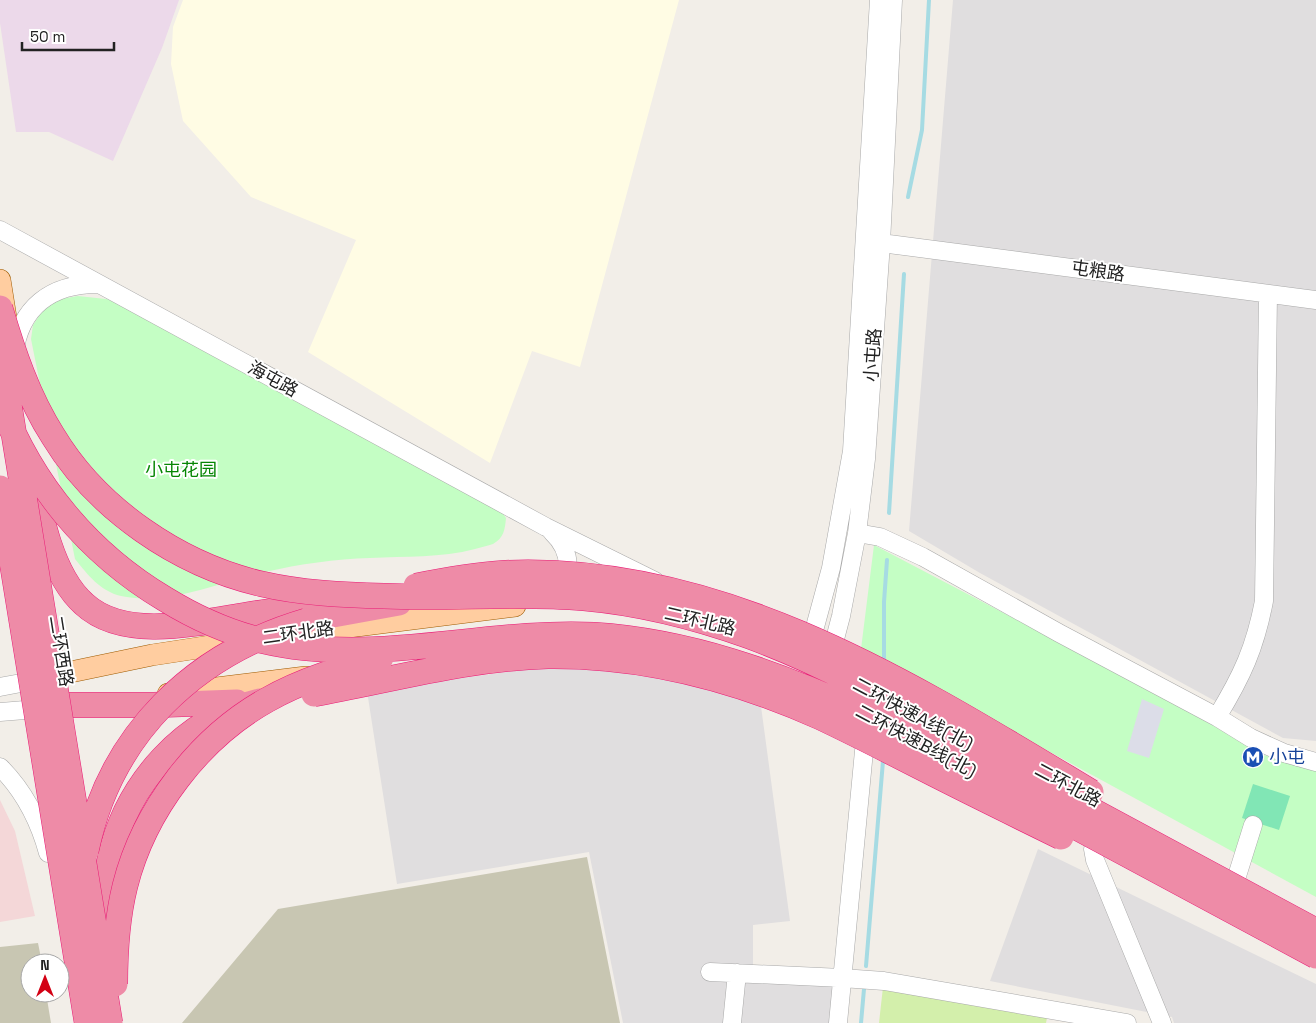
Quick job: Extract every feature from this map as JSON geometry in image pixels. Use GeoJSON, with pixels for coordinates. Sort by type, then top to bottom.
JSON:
{"type":"FeatureCollection","features":[{"type":"Feature","properties":{"kind":"highway"},"geometry":{"type":"LineString","coordinates":[[0,308],[26,383],[43,420],[64,454],[87,482],[112,506],[164,543],[189,557],[230,574],[277,587],[334,594],[478,597]]}},
{"type":"Feature","properties":{"kind":"highway"},"geometry":{"type":"LineString","coordinates":[[7,356],[110,1023]]}},
{"type":"Feature","properties":{"kind":"highway"},"geometry":{"type":"LineString","coordinates":[[0,402],[12,432],[31,468],[68,519],[108,559],[160,596],[190,613],[220,627],[267,642],[328,649],[398,648],[482,640]]}},
{"type":"Feature","properties":{"kind":"highway"},"geometry":{"type":"LineString","coordinates":[[22,415],[31,468],[48,536],[63,576],[76,596],[84,604],[103,616],[135,625],[166,627],[340,600],[460,578],[506,573],[590,576],[645,584],[701,598],[730,606],[820,642],[918,692],[1080,785],[1316,927]]}},
{"type":"Feature","properties":{"kind":"highway"},"geometry":{"type":"LineString","coordinates":[[0,488],[89,1023]]}},
{"type":"Feature","properties":{"kind":"highway","name":"二环快速A线(北)"},"geometry":{"type":"LineString","coordinates":[[478,597],[561,596],[641,606],[704,622],[780,649],[874,693],[1316,931]]}},
{"type":"Feature","properties":{"kind":"highway"},"geometry":{"type":"LineString","coordinates":[[89,1023],[82,905],[84,866],[91,830],[104,791],[116,767],[134,739],[159,708],[188,681],[220,658],[253,640],[284,628],[326,616],[370,607],[478,597]]}},
{"type":"Feature","properties":{"kind":"highway","name":"二环快速B线(北)"},"geometry":{"type":"LineString","coordinates":[[482,640],[547,634],[595,635],[630,639],[703,653],[748,666],[795,683],[862,712],[897,730],[1316,957]]}},
{"type":"Feature","properties":{"kind":"highway"},"geometry":{"type":"LineString","coordinates":[[116,1023],[116,949],[120,908],[126,885],[135,856],[149,824],[171,789],[194,760],[219,735],[243,716],[265,701],[299,684],[338,670],[382,658],[482,640]]}},
{"type":"Feature","properties":{"kind":"highway"},"geometry":{"type":"LineString","coordinates":[[69,705],[167,705],[260,701],[314,694],[447,668],[526,657],[570,656],[618,660],[670,668],[698,674],[756,692],[828,721],[1048,831],[1316,957]]}},
{"type":"Feature","properties":{"kind":"highway"},"geometry":{"type":"LineString","coordinates":[[107,934],[105,907],[106,882],[110,858],[124,815],[142,784],[172,749],[202,725],[232,709],[260,701]]}},
{"type":"Feature","properties":{"kind":"main road","name":"二环西路"},"geometry":{"type":"LineString","coordinates":[[0,280],[7,356],[22,415],[121,1023]]}},
{"type":"Feature","properties":{"kind":"main road"},"geometry":{"type":"LineString","coordinates":[[0,557],[76,1023]]}},
{"type":"Feature","properties":{"kind":"main road","name":"二环北路"},"geometry":{"type":"LineString","coordinates":[[21,683],[210,645],[483,609],[542,604],[600,605],[659,612],[736,629],[830,661],[913,701],[1316,919]]}},
{"type":"Feature","properties":{"kind":"main road"},"geometry":{"type":"LineString","coordinates":[[25,710],[216,689],[488,653],[543,648],[598,649],[661,657],[733,674],[795,695],[866,727],[1316,969]]}},
{"type":"Feature","properties":{"kind":"street","name":"小屯路"},"geometry":{"type":"LineString","coordinates":[[795,695],[805,652],[831,568],[852,451],[879,0]]}},
{"type":"Feature","properties":{"kind":"street","name":"小屯路"},"geometry":{"type":"LineString","coordinates":[[817,704],[841,616],[857,533],[866,459],[893,0]]}},
{"type":"Feature","properties":{"kind":"street","name":"海屯路"},"geometry":{"type":"LineString","coordinates":[[0,230],[546,527],[701,604],[805,652]]}},
{"type":"Feature","properties":{"kind":"street","name":"屯粮路"},"geometry":{"type":"LineString","coordinates":[[880,242],[1316,300]]}},
{"type":"Feature","properties":{"kind":"street"},"geometry":{"type":"LineString","coordinates":[[7,356],[26,317],[37,304],[49,295],[64,288],[80,284],[98,284]]}},
{"type":"Feature","properties":{"kind":"street"},"geometry":{"type":"LineString","coordinates":[[1217,717],[1237,684],[1251,653],[1264,601],[1268,294]]}},
{"type":"Feature","properties":{"kind":"street"},"geometry":{"type":"LineString","coordinates":[[542,604],[552,600],[560,592],[568,569],[567,556],[562,544],[546,527]]}},
{"type":"Feature","properties":{"kind":"street"},"geometry":{"type":"LineString","coordinates":[[857,533],[880,537],[923,557],[1059,634],[1217,717],[1251,738],[1284,753],[1316,762]]}},
{"type":"Feature","properties":{"kind":"street"},"geometry":{"type":"LineString","coordinates":[[0,687],[21,683]]}},
{"type":"Feature","properties":{"kind":"street"},"geometry":{"type":"LineString","coordinates":[[0,712],[25,710]]}},
{"type":"Feature","properties":{"kind":"street"},"geometry":{"type":"LineString","coordinates":[[838,1023],[866,727]]}},
{"type":"Feature","properties":{"kind":"street"},"geometry":{"type":"LineString","coordinates":[[0,767],[15,783],[28,802],[43,834],[48,854]]}},
{"type":"Feature","properties":{"kind":"street"},"geometry":{"type":"LineString","coordinates":[[1237,876],[1253,825]]}},
{"type":"Feature","properties":{"kind":"street"},"geometry":{"type":"LineString","coordinates":[[1093,849],[1095,860],[1162,1023]]}},
{"type":"Feature","properties":{"kind":"street"},"geometry":{"type":"LineString","coordinates":[[710,972],[884,981],[1128,1023]]}},
{"type":"Feature","properties":{"kind":"street"},"geometry":{"type":"LineString","coordinates":[[732,1023],[737,973]]}},
{"type":"Feature","properties":{"kind":"shaded area"},"geometry":{"type":"Polygon","coordinates":[[[0,0],[179,0],[162,48],[113,161],[49,132],[16,132],[0,23],[0,0]]]}},
{"type":"Feature","properties":{"kind":"shaded area"},"geometry":{"type":"Polygon","coordinates":[[[183,0],[679,0],[580,367],[532,351],[490,463],[308,352],[356,240],[251,197],[183,121],[171,64],[173,27],[183,0]]]}},
{"type":"Feature","properties":{"kind":"shaded area"},"geometry":{"type":"Polygon","coordinates":[[[953,0],[1316,0],[1316,741],[1283,738],[980,573],[909,531],[953,0]]]}},
{"type":"Feature","properties":{"kind":"shaded area"},"geometry":{"type":"Polygon","coordinates":[[[565,664],[680,676],[760,699],[790,921],[753,925],[753,978],[839,983],[836,1023],[623,1023],[589,852],[397,884],[367,691],[565,664]]]}},
{"type":"Feature","properties":{"kind":"shaded area"},"geometry":{"type":"Polygon","coordinates":[[[1142,699],[1164,709],[1149,758],[1127,751],[1142,699]]]}},
{"type":"Feature","properties":{"kind":"shaded area"},"geometry":{"type":"Polygon","coordinates":[[[0,800],[15,831],[35,916],[0,922],[0,800]]]}},
{"type":"Feature","properties":{"kind":"shaded area"},"geometry":{"type":"Polygon","coordinates":[[[1038,849],[1316,984],[1316,1023],[1174,1023],[1172,1017],[990,981],[1038,849]]]}},
{"type":"Feature","properties":{"kind":"shaded area"},"geometry":{"type":"Polygon","coordinates":[[[587,857],[620,1023],[182,1023],[278,909],[587,857]]]}},
{"type":"Feature","properties":{"kind":"shaded area"},"geometry":{"type":"Polygon","coordinates":[[[38,943],[40,953],[20,953],[20,1003],[48,1003],[51,1023],[0,1023],[0,947],[38,943]]]}},
{"type":"Feature","properties":{"kind":"green space","name":"小屯花园"},"geometry":{"type":"Polygon","coordinates":[[[78,296],[115,300],[498,506],[506,518],[502,536],[493,544],[462,552],[423,556],[344,559],[304,564],[265,572],[194,592],[157,598],[139,598],[114,594],[95,582],[75,559],[31,339],[33,325],[49,301],[78,296]]]}},
{"type":"Feature","properties":{"kind":"green space"},"geometry":{"type":"Polygon","coordinates":[[[874,545],[1175,703],[1261,754],[1316,771],[1316,897],[861,649],[874,545]]]}},
{"type":"Feature","properties":{"kind":"green space"},"geometry":{"type":"Polygon","coordinates":[[[1253,784],[1290,796],[1279,830],[1242,818],[1253,784]]]}},
{"type":"Feature","properties":{"kind":"green space"},"geometry":{"type":"Polygon","coordinates":[[[883,987],[1048,1012],[1046,1023],[879,1023],[883,987]]]}},
{"type":"Feature","properties":{"kind":"waterway"},"geometry":{"type":"LineString","coordinates":[[908,197],[922,130],[929,0]]}},
{"type":"Feature","properties":{"kind":"waterway"},"geometry":{"type":"LineString","coordinates":[[889,513],[904,274]]}},
{"type":"Feature","properties":{"kind":"waterway"},"geometry":{"type":"LineString","coordinates":[[884,663],[884,602],[887,560]]}},
{"type":"Feature","properties":{"kind":"waterway"},"geometry":{"type":"LineString","coordinates":[[866,966],[883,761]]}},
{"type":"Feature","properties":{"kind":"waterway"},"geometry":{"type":"LineString","coordinates":[[861,1023],[864,989]]}},
{"type":"Feature","properties":{"kind":"place","name":"小屯"},"geometry":{"type":"Point","coordinates":[1253,757]}}]}
